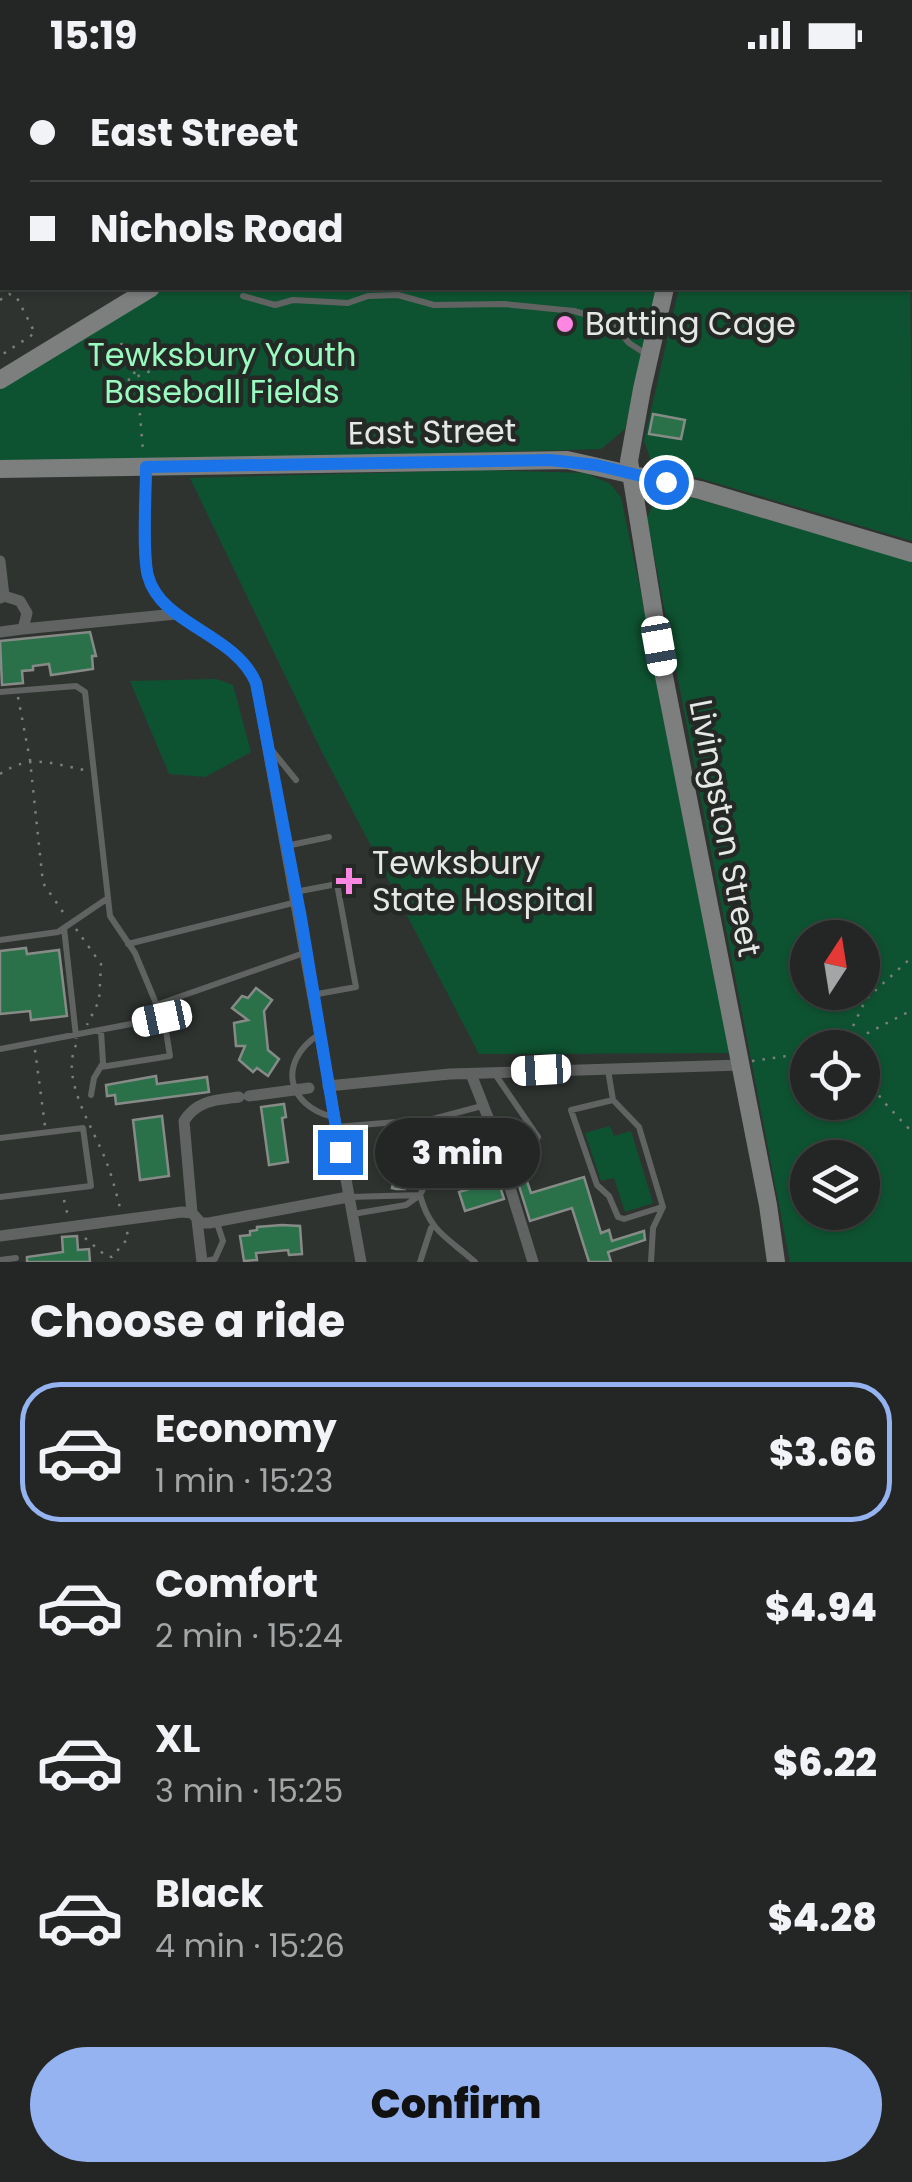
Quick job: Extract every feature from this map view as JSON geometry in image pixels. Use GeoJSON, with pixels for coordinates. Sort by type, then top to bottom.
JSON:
{"type":"FeatureCollection","features":[{"type":"Feature","properties":{"kind":"street"},"geometry":{"type":"LineString","coordinates":[[0,380],[148,290]]}},
{"type":"Feature","properties":{"kind":"street","name":"Livingston Street"},"geometry":{"type":"LineString","coordinates":[[665,290],[629,454],[631,472],[654,622],[776,1262]]}},
{"type":"Feature","properties":{"kind":"street","name":"East Street"},"geometry":{"type":"LineString","coordinates":[[0,470],[550,460],[631,472],[912,553]]}},
{"type":"Feature","properties":{"kind":"street"},"geometry":{"type":"LineString","coordinates":[[146,467],[149,581],[176,614],[245,662],[256,683],[361,1262]]}},
{"type":"Feature","properties":{"kind":"street"},"geometry":{"type":"LineString","coordinates":[[0,561],[2,597],[20,602],[27,623],[24,629]]}},
{"type":"Feature","properties":{"kind":"street"},"geometry":{"type":"LineString","coordinates":[[0,632],[176,614]]}},
{"type":"Feature","properties":{"kind":"street"},"geometry":{"type":"LineString","coordinates":[[328,1086],[471,1074],[741,1065]]}},
{"type":"Feature","properties":{"kind":"street"},"geometry":{"type":"LineString","coordinates":[[471,1074],[502,1159],[532,1262]]}},
{"type":"Feature","properties":{"kind":"street"},"geometry":{"type":"LineString","coordinates":[[202,1262],[184,1121],[205,1102],[309,1088]]}},
{"type":"Feature","properties":{"kind":"street"},"geometry":{"type":"LineString","coordinates":[[0,1236],[182,1212],[216,1222],[348,1197]]}},
{"type":"Feature","properties":{"kind":"lane"},"geometry":{"type":"LineString","coordinates":[[243,296],[275,305],[293,300],[348,303],[368,296],[398,296],[434,305],[504,304],[574,311],[611,322],[629,343],[649,355]]}},
{"type":"Feature","properties":{"kind":"lane"},"geometry":{"type":"LineString","coordinates":[[0,692],[76,686],[83,689],[110,916],[156,1004],[170,1056],[101,1067]]}},
{"type":"Feature","properties":{"kind":"lane"},"geometry":{"type":"LineString","coordinates":[[270,747],[296,780]]}},
{"type":"Feature","properties":{"kind":"lane"},"geometry":{"type":"LineString","coordinates":[[286,846],[329,837]]}},
{"type":"Feature","properties":{"kind":"lane"},"geometry":{"type":"LineString","coordinates":[[128,944],[337,884],[356,987],[312,995]]}},
{"type":"Feature","properties":{"kind":"lane"},"geometry":{"type":"LineString","coordinates":[[0,940],[58,932],[108,898]]}},
{"type":"Feature","properties":{"kind":"lane"},"geometry":{"type":"LineString","coordinates":[[64,928],[76,1036]]}},
{"type":"Feature","properties":{"kind":"lane"},"geometry":{"type":"LineString","coordinates":[[156,1004],[306,952]]}},
{"type":"Feature","properties":{"kind":"lane"},"geometry":{"type":"LineString","coordinates":[[0,1049],[162,1018]]}},
{"type":"Feature","properties":{"kind":"lane"},"geometry":{"type":"LineString","coordinates":[[91,1095],[101,1067],[101,1031]]}},
{"type":"Feature","properties":{"kind":"lane"},"geometry":{"type":"LineString","coordinates":[[318,1035],[302,1048],[296,1060],[292,1071],[294,1090],[308,1106],[334,1122],[432,1119],[484,1106]]}},
{"type":"Feature","properties":{"kind":"lane"},"geometry":{"type":"LineString","coordinates":[[608,1068],[613,1100],[640,1127],[663,1207],[653,1228],[650,1262]]}},
{"type":"Feature","properties":{"kind":"lane"},"geometry":{"type":"LineString","coordinates":[[494,1073],[538,1137],[532,1149],[502,1159]]}},
{"type":"Feature","properties":{"kind":"lane"},"geometry":{"type":"LineString","coordinates":[[613,1100],[571,1110],[597,1185],[609,1196],[618,1217],[624,1219],[663,1207]]}},
{"type":"Feature","properties":{"kind":"lane"},"geometry":{"type":"LineString","coordinates":[[352,1214],[406,1206],[420,1195],[428,1180],[432,1119]]}},
{"type":"Feature","properties":{"kind":"lane"},"geometry":{"type":"LineString","coordinates":[[0,1138],[83,1128],[91,1186],[0,1197]]}},
{"type":"Feature","properties":{"kind":"lane"},"geometry":{"type":"LineString","coordinates":[[348,1197],[420,1195]]}},
{"type":"Feature","properties":{"kind":"lane"},"geometry":{"type":"LineString","coordinates":[[420,1195],[432,1226],[475,1262]]}},
{"type":"Feature","properties":{"kind":"lane"},"geometry":{"type":"LineString","coordinates":[[202,1262],[215,1259],[224,1242],[216,1222]]}},
{"type":"Feature","properties":{"kind":"lane"},"geometry":{"type":"LineString","coordinates":[[420,1262],[432,1226]]}},
{"type":"Feature","properties":{"kind":"lane"},"geometry":{"type":"LineString","coordinates":[[0,1260],[16,1258]]}},
{"type":"Feature","properties":{"kind":"path"},"geometry":{"type":"LineString","coordinates":[[0,300],[9,294],[16,296],[35,333],[0,356]]}},
{"type":"Feature","properties":{"kind":"path"},"geometry":{"type":"LineString","coordinates":[[118,384],[162,367],[151,338]]}},
{"type":"Feature","properties":{"kind":"path"},"geometry":{"type":"LineString","coordinates":[[121,343],[137,379],[146,467]]}},
{"type":"Feature","properties":{"kind":"path"},"geometry":{"type":"LineString","coordinates":[[0,774],[19,761],[30,760],[95,772]]}},
{"type":"Feature","properties":{"kind":"path"},"geometry":{"type":"LineString","coordinates":[[850,1030],[866,999],[912,957]]}},
{"type":"Feature","properties":{"kind":"path"},"geometry":{"type":"LineString","coordinates":[[873,1030],[912,1010]]}},
{"type":"Feature","properties":{"kind":"path"},"geometry":{"type":"LineString","coordinates":[[34,1042],[46,1133]]}},
{"type":"Feature","properties":{"kind":"path"},"geometry":{"type":"LineString","coordinates":[[741,1065],[790,1055]]}},
{"type":"Feature","properties":{"kind":"path"},"geometry":{"type":"LineString","coordinates":[[880,1097],[912,1132]]}},
{"type":"Feature","properties":{"kind":"green space","name":"Tewksbury Youth Baseball Fields"},"geometry":{"type":"Polygon","coordinates":[[[160,290],[657,290],[625,429],[601,449],[157,461],[0,460],[0,389],[160,290]]]}},
{"type":"Feature","properties":{"kind":"green space"},"geometry":{"type":"Polygon","coordinates":[[[679,290],[910,290],[912,541],[672,470],[651,460],[644,441],[679,290]]]}},
{"type":"Feature","properties":{"kind":"green space","name":"Tewksbury State Hospital"},"geometry":{"type":"Polygon","coordinates":[[[483,470],[586,473],[610,484],[621,497],[731,1053],[479,1054],[320,748],[190,478],[483,470]]]}},
{"type":"Feature","properties":{"kind":"green space"},"geometry":{"type":"Polygon","coordinates":[[[676,493],[912,561],[912,1262],[790,1262],[647,518],[656,499],[676,493]]]}},
{"type":"Feature","properties":{"kind":"green space"},"geometry":{"type":"Polygon","coordinates":[[[216,679],[233,685],[251,752],[205,777],[169,774],[130,681],[216,679]]]}},
{"type":"Feature","properties":{"kind":"green space"},"geometry":{"type":"Polygon","coordinates":[[[610,1126],[614,1136],[631,1131],[653,1203],[625,1212],[614,1178],[601,1181],[585,1133],[610,1126]]]}},
{"type":"Feature","properties":{"kind":"building"},"geometry":{"type":"Polygon","coordinates":[[[653,414],[685,420],[681,439],[649,434],[653,414]]]}},
{"type":"Feature","properties":{"kind":"building"},"geometry":{"type":"Polygon","coordinates":[[[90,632],[96,656],[92,656],[93,669],[51,675],[49,664],[33,666],[33,670],[22,671],[23,683],[2,685],[0,641],[90,632]]]}},
{"type":"Feature","properties":{"kind":"building"},"geometry":{"type":"Polygon","coordinates":[[[26,948],[27,954],[59,950],[67,1016],[31,1020],[30,1011],[0,1014],[0,951],[26,948]]]}},
{"type":"Feature","properties":{"kind":"building"},"geometry":{"type":"Polygon","coordinates":[[[256,988],[272,1000],[264,1011],[268,1050],[279,1059],[268,1076],[257,1068],[253,1072],[239,1060],[245,1046],[236,1046],[234,1023],[248,1020],[232,1008],[256,988]]]}},
{"type":"Feature","properties":{"kind":"building"},"geometry":{"type":"Polygon","coordinates":[[[156,1076],[157,1084],[207,1077],[209,1092],[116,1104],[115,1095],[107,1096],[106,1085],[156,1076]]]}},
{"type":"Feature","properties":{"kind":"building"},"geometry":{"type":"Polygon","coordinates":[[[284,1104],[288,1162],[269,1165],[261,1107],[284,1104]]]}},
{"type":"Feature","properties":{"kind":"building"},"geometry":{"type":"Polygon","coordinates":[[[162,1116],[169,1176],[140,1180],[133,1120],[162,1116]]]}},
{"type":"Feature","properties":{"kind":"building"},"geometry":{"type":"Polygon","coordinates":[[[407,1133],[419,1136],[405,1189],[396,1189],[392,1188],[396,1171],[381,1168],[386,1149],[399,1152],[407,1133]]]}},
{"type":"Feature","properties":{"kind":"building"},"geometry":{"type":"Polygon","coordinates":[[[523,1170],[531,1193],[584,1177],[601,1233],[609,1230],[612,1241],[644,1231],[645,1240],[608,1252],[611,1262],[589,1262],[572,1208],[530,1221],[515,1173],[523,1170]]]}},
{"type":"Feature","properties":{"kind":"building"},"geometry":{"type":"Polygon","coordinates":[[[498,1180],[504,1199],[465,1211],[459,1192],[498,1180]]]}},
{"type":"Feature","properties":{"kind":"building"},"geometry":{"type":"Polygon","coordinates":[[[300,1226],[302,1254],[289,1255],[288,1250],[256,1253],[257,1260],[244,1261],[240,1236],[250,1235],[257,1227],[300,1226]]]}},
{"type":"Feature","properties":{"kind":"building"},"geometry":{"type":"Polygon","coordinates":[[[77,1236],[78,1250],[89,1249],[90,1262],[27,1262],[27,1257],[63,1252],[62,1237],[77,1236]]]}},
{"type":"Feature","properties":{"kind":"place","name":"Batting Cage"},"geometry":{"type":"Point","coordinates":[565,324]}},
{"type":"Feature","properties":{"kind":"place","name":"Tewksbury State Hospital"},"geometry":{"type":"Point","coordinates":[349,881]}},
{"type":"Feature","properties":{"kind":"route"},"geometry":{"type":"LineString","coordinates":[[340,1152],[256,683],[239,656],[176,614],[149,581],[146,467],[566,460],[666,482]]}}]}
